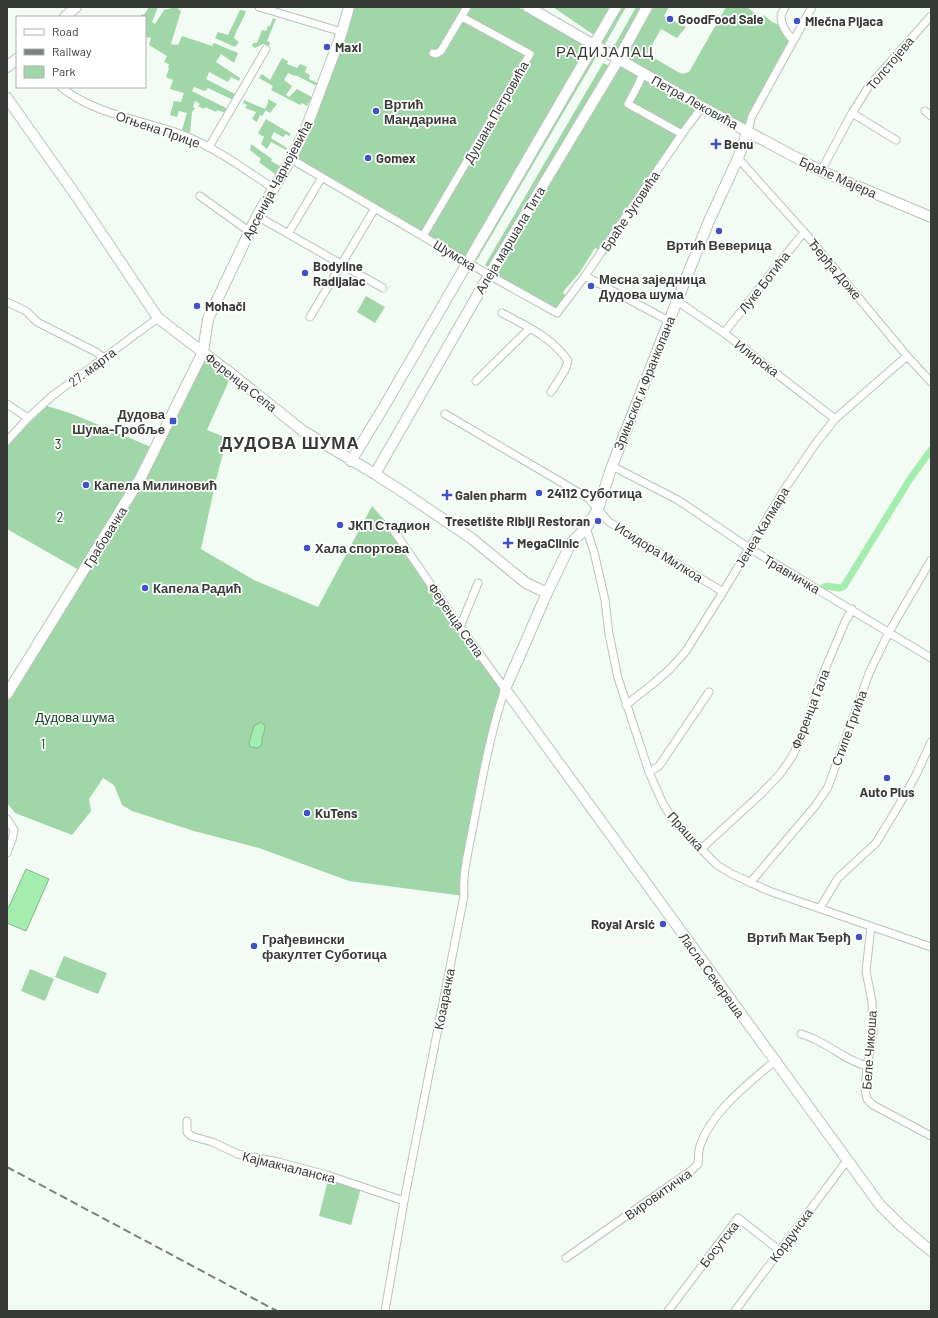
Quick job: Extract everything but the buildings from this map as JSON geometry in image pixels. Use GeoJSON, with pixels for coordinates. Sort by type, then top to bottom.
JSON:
{"type":"FeatureCollection","features":[{"type":"Feature","properties":{"kind":"street"},"geometry":{"type":"LineString","coordinates":[[66,16],[76,7]]}},
{"type":"Feature","properties":{"kind":"street"},"geometry":{"type":"LineString","coordinates":[[259,7],[342,32]]}},
{"type":"Feature","properties":{"kind":"street","name":"Арсенија Чарнојевића"},"geometry":{"type":"LineString","coordinates":[[203,352],[208,319],[257,216],[291,159],[307,126],[350,7]]}},
{"type":"Feature","properties":{"kind":"street"},"geometry":{"type":"LineString","coordinates":[[433,53],[436,54],[441,51],[467,7]]}},
{"type":"Feature","properties":{"kind":"street","name":"Петра Лековића"},"geometry":{"type":"LineString","coordinates":[[528,7],[702,107],[748,131]]}},
{"type":"Feature","properties":{"kind":"street","name":"Алеја маршала Тита"},"geometry":{"type":"LineString","coordinates":[[352,461],[616,7]]}},
{"type":"Feature","properties":{"kind":"street","name":"Алеја маршала Тита"},"geometry":{"type":"LineString","coordinates":[[375,474],[489,275],[618,59],[647,7]]}},
{"type":"Feature","properties":{"kind":"street"},"geometry":{"type":"LineString","coordinates":[[785,7],[781,16],[785,29],[793,40]]}},
{"type":"Feature","properties":{"kind":"street","name":"Зрињског и Франкопана"},"geometry":{"type":"LineString","coordinates":[[505,689],[547,593],[571,543],[586,528],[598,509],[612,466],[669,320],[709,221],[738,158],[752,116],[812,7]]}},
{"type":"Feature","properties":{"kind":"street","name":"Толстојева"},"geometry":{"type":"LineString","coordinates":[[821,171],[852,113],[869,86],[931,16]]}},
{"type":"Feature","properties":{"kind":"street","name":"Душана Петровића"},"geometry":{"type":"LineString","coordinates":[[423,236],[530,54],[462,17]]}},
{"type":"Feature","properties":{"kind":"street"},"geometry":{"type":"LineString","coordinates":[[209,147],[266,49]]}},
{"type":"Feature","properties":{"kind":"street"},"geometry":{"type":"LineString","coordinates":[[7,67],[16,60]]}},
{"type":"Feature","properties":{"kind":"street","name":"Петра Лековића"},"geometry":{"type":"LineString","coordinates":[[643,73],[628,104],[682,134]]}},
{"type":"Feature","properties":{"kind":"street","name":"Огњена Прице"},"geometry":{"type":"LineString","coordinates":[[62,88],[90,105],[182,135],[209,147],[273,188]]}},
{"type":"Feature","properties":{"kind":"street","name":"Ференца Сепа"},"geometry":{"type":"LineString","coordinates":[[7,98],[77,197],[158,318],[303,431],[375,474],[471,538],[526,583],[547,593]]}},
{"type":"Feature","properties":{"kind":"street","name":"Браће Југовића"},"geometry":{"type":"LineString","coordinates":[[556,313],[585,276],[702,107]]}},
{"type":"Feature","properties":{"kind":"street"},"geometry":{"type":"LineString","coordinates":[[925,111],[931,116]]}},
{"type":"Feature","properties":{"kind":"street"},"geometry":{"type":"LineString","coordinates":[[852,113],[896,140]]}},
{"type":"Feature","properties":{"kind":"street","name":"Браће Мајера"},"geometry":{"type":"LineString","coordinates":[[748,131],[821,171],[931,217]]}},
{"type":"Feature","properties":{"kind":"street","name":"Ђерђа Доже"},"geometry":{"type":"LineString","coordinates":[[738,158],[804,232],[907,356],[931,382]]}},
{"type":"Feature","properties":{"kind":"street","name":"Шумска"},"geometry":{"type":"LineString","coordinates":[[291,159],[556,313]]}},
{"type":"Feature","properties":{"kind":"street"},"geometry":{"type":"LineString","coordinates":[[288,234],[322,177]]}},
{"type":"Feature","properties":{"kind":"street"},"geometry":{"type":"LineString","coordinates":[[200,196],[250,232]]}},
{"type":"Feature","properties":{"kind":"street"},"geometry":{"type":"LineString","coordinates":[[310,317],[375,208]]}},
{"type":"Feature","properties":{"kind":"street"},"geometry":{"type":"LineString","coordinates":[[257,216],[383,288]]}},
{"type":"Feature","properties":{"kind":"street","name":"Луке Ботића"},"geometry":{"type":"LineString","coordinates":[[724,333],[804,232]]}},
{"type":"Feature","properties":{"kind":"street"},"geometry":{"type":"LineString","coordinates":[[585,276],[669,320]]}},
{"type":"Feature","properties":{"kind":"street","name":"Илирска"},"geometry":{"type":"LineString","coordinates":[[677,301],[724,333],[835,419]]}},
{"type":"Feature","properties":{"kind":"street"},"geometry":{"type":"LineString","coordinates":[[7,302],[26,311],[37,322],[96,352],[104,358]]}},
{"type":"Feature","properties":{"kind":"street"},"geometry":{"type":"LineString","coordinates":[[502,313],[550,341],[568,361],[565,370],[551,392]]}},
{"type":"Feature","properties":{"kind":"street","name":"27. марта"},"geometry":{"type":"LineString","coordinates":[[7,441],[28,418],[52,396],[158,318]]}},
{"type":"Feature","properties":{"kind":"street"},"geometry":{"type":"LineString","coordinates":[[476,381],[530,328]]}},
{"type":"Feature","properties":{"kind":"street","name":"Грабовачка"},"geometry":{"type":"LineString","coordinates":[[7,694],[140,480],[203,352]]}},
{"type":"Feature","properties":{"kind":"street","name":"Јенеа Калмара"},"geometry":{"type":"LineString","coordinates":[[626,705],[670,669],[686,651],[724,592],[784,490],[816,443],[835,419],[907,356]]}},
{"type":"Feature","properties":{"kind":"street"},"geometry":{"type":"LineString","coordinates":[[7,404],[28,418]]}},
{"type":"Feature","properties":{"kind":"street","name":"Исидора Милкоа"},"geometry":{"type":"LineString","coordinates":[[445,414],[588,498],[609,522],[724,592]]}},
{"type":"Feature","properties":{"kind":"street","name":"Травничка"},"geometry":{"type":"LineString","coordinates":[[612,466],[678,500],[749,548],[931,658]]}},
{"type":"Feature","properties":{"kind":"street","name":"Прашка"},"geometry":{"type":"LineString","coordinates":[[586,528],[594,552],[605,600],[618,678],[626,705],[649,772],[663,804],[674,821],[717,865],[750,883],[769,891],[931,947]]}},
{"type":"Feature","properties":{"kind":"street","name":"Ференца Сепа"},"geometry":{"type":"LineString","coordinates":[[394,531],[460,628],[505,689]]}},
{"type":"Feature","properties":{"kind":"street","name":"Стипе Гргића"},"geometry":{"type":"LineString","coordinates":[[750,883],[816,804],[828,787],[870,671],[889,632],[931,560]]}},
{"type":"Feature","properties":{"kind":"street"},"geometry":{"type":"LineString","coordinates":[[460,628],[478,583]]}},
{"type":"Feature","properties":{"kind":"street","name":"Ференца Гала"},"geometry":{"type":"LineString","coordinates":[[701,849],[762,793],[780,774],[792,757],[802,735],[828,662],[852,609]]}},
{"type":"Feature","properties":{"kind":"street","name":"Ласла Секереша"},"geometry":{"type":"LineString","coordinates":[[505,689],[880,1205],[900,1225],[931,1251]]}},
{"type":"Feature","properties":{"kind":"street","name":"Козарачка"},"geometry":{"type":"LineString","coordinates":[[385,1311],[404,1201],[464,896],[464,876],[481,785],[497,710],[505,689]]}},
{"type":"Feature","properties":{"kind":"street"},"geometry":{"type":"LineString","coordinates":[[649,772],[659,766],[709,692]]}},
{"type":"Feature","properties":{"kind":"street"},"geometry":{"type":"LineString","coordinates":[[820,908],[838,878],[876,843],[899,805],[931,742]]}},
{"type":"Feature","properties":{"kind":"street"},"geometry":{"type":"LineString","coordinates":[[7,819],[14,830],[7,853]]}},
{"type":"Feature","properties":{"kind":"street","name":"Беле Чикоша"},"geometry":{"type":"LineString","coordinates":[[871,927],[866,971],[872,1002],[873,1033],[867,1066],[865,1090],[867,1099],[878,1108],[931,1136]]}},
{"type":"Feature","properties":{"kind":"street"},"geometry":{"type":"LineString","coordinates":[[801,1034],[815,1039],[841,1056],[867,1066]]}},
{"type":"Feature","properties":{"kind":"street","name":"Вировитичка"},"geometry":{"type":"LineString","coordinates":[[566,1258],[692,1170],[698,1164],[699,1148],[703,1136],[711,1124],[743,1088],[775,1061]]}},
{"type":"Feature","properties":{"kind":"street","name":"Кајмакчаланска"},"geometry":{"type":"LineString","coordinates":[[187,1121],[187,1132],[191,1136],[212,1142],[238,1154],[278,1162],[327,1175],[404,1201]]}},
{"type":"Feature","properties":{"kind":"street","name":"Кордунска"},"geometry":{"type":"LineString","coordinates":[[735,1311],[848,1159]]}},
{"type":"Feature","properties":{"kind":"street","name":"Босутска"},"geometry":{"type":"LineString","coordinates":[[668,1311],[738,1218],[780,1250]]}},
{"type":"Feature","properties":{"kind":"green space"},"geometry":{"type":"Polygon","coordinates":[[[149,7],[158,7],[152,22],[155,24],[164,10],[176,7],[181,11],[171,44],[178,45],[182,36],[212,46],[214,43],[238,53],[234,63],[221,54],[216,62],[240,78],[239,81],[231,77],[228,82],[209,72],[206,79],[235,94],[236,95],[233,100],[208,88],[205,91],[194,87],[192,91],[228,109],[226,113],[217,110],[216,112],[205,107],[204,109],[198,106],[200,104],[195,101],[193,107],[195,108],[192,112],[190,133],[182,130],[187,113],[179,111],[177,117],[170,115],[174,101],[181,102],[184,93],[170,89],[173,80],[166,77],[169,64],[164,62],[167,56],[149,45],[151,38],[146,37],[146,16],[141,16],[142,14],[144,15],[149,7]]]}},
{"type":"Feature","properties":{"kind":"green space"},"geometry":{"type":"Polygon","coordinates":[[[351,7],[518,7],[591,48],[468,259],[293,158],[351,7]]]}},
{"type":"Feature","properties":{"kind":"green space"},"geometry":{"type":"Polygon","coordinates":[[[553,7],[610,7],[594,35],[553,7]]]}},
{"type":"Feature","properties":{"kind":"green space"},"geometry":{"type":"Polygon","coordinates":[[[618,7],[626,7],[605,44],[599,40],[618,7]]]}},
{"type":"Feature","properties":{"kind":"green space"},"geometry":{"type":"Polygon","coordinates":[[[636,7],[645,7],[620,53],[613,48],[636,7]]]}},
{"type":"Feature","properties":{"kind":"green space"},"geometry":{"type":"Polygon","coordinates":[[[654,7],[669,7],[664,16],[686,27],[677,38],[661,29],[647,54],[683,74],[689,72],[726,7],[747,7],[762,19],[764,15],[772,22],[782,26],[790,40],[745,128],[624,59],[654,7]]]}},
{"type":"Feature","properties":{"kind":"green space"},"geometry":{"type":"Polygon","coordinates":[[[240,10],[246,11],[234,38],[239,42],[235,47],[215,38],[218,32],[228,35],[240,10]]]}},
{"type":"Feature","properties":{"kind":"green space"},"geometry":{"type":"Polygon","coordinates":[[[273,18],[276,19],[267,41],[270,42],[269,46],[263,44],[255,48],[252,46],[253,43],[257,43],[262,30],[266,31],[268,26],[270,26],[273,18]]]}},
{"type":"Feature","properties":{"kind":"green space"},"geometry":{"type":"Polygon","coordinates":[[[591,54],[596,57],[477,260],[473,258],[591,54]]]}},
{"type":"Feature","properties":{"kind":"green space"},"geometry":{"type":"Polygon","coordinates":[[[282,58],[288,61],[287,64],[297,68],[300,64],[307,67],[305,72],[310,75],[309,79],[317,83],[317,86],[288,73],[284,80],[292,86],[286,95],[289,97],[297,89],[312,97],[307,106],[302,103],[300,105],[271,90],[273,86],[259,78],[262,74],[270,80],[282,58]]]}},
{"type":"Feature","properties":{"kind":"green space"},"geometry":{"type":"Polygon","coordinates":[[[613,61],[696,110],[600,250],[595,248],[580,272],[563,292],[566,297],[556,311],[491,274],[494,270],[498,271],[616,72],[490,268],[485,265],[603,63],[610,66],[613,61]]]}},
{"type":"Feature","properties":{"kind":"green space"},"geometry":{"type":"Polygon","coordinates":[[[268,99],[277,104],[270,113],[266,110],[262,116],[260,115],[257,122],[252,119],[256,112],[245,108],[247,105],[243,103],[244,100],[265,109],[268,99]]]}},
{"type":"Feature","properties":{"kind":"green space"},"geometry":{"type":"Polygon","coordinates":[[[266,119],[291,134],[289,136],[286,134],[283,137],[274,132],[271,138],[287,148],[286,150],[271,142],[267,149],[261,144],[264,137],[258,133],[266,119]]]}},
{"type":"Feature","properties":{"kind":"green space"},"geometry":{"type":"Polygon","coordinates":[[[251,144],[272,159],[271,161],[280,166],[275,174],[259,162],[261,159],[250,150],[251,144]]]}},
{"type":"Feature","properties":{"kind":"green space"},"geometry":{"type":"Polygon","coordinates":[[[366,296],[385,307],[375,323],[357,312],[366,296]]]}},
{"type":"Feature","properties":{"kind":"green space"},"geometry":{"type":"Polygon","coordinates":[[[204,357],[232,374],[207,430],[227,438],[201,549],[254,580],[318,607],[372,506],[394,531],[505,689],[481,785],[464,896],[349,881],[259,848],[194,831],[132,811],[122,805],[114,785],[103,778],[89,799],[91,811],[72,835],[15,813],[7,803],[7,701],[77,590],[204,357]]]}},
{"type":"Feature","properties":{"kind":"green space"},"geometry":{"type":"Polygon","coordinates":[[[47,406],[70,413],[151,447],[135,479],[79,570],[7,529],[7,447],[47,406]]]}},
{"type":"Feature","properties":{"kind":"green space"},"geometry":{"type":"Polygon","coordinates":[[[64,956],[107,973],[98,994],[55,977],[64,956]]]}},
{"type":"Feature","properties":{"kind":"green space"},"geometry":{"type":"Polygon","coordinates":[[[30,969],[54,979],[45,1001],[21,991],[30,969]]]}},
{"type":"Feature","properties":{"kind":"green space"},"geometry":{"type":"Polygon","coordinates":[[[328,1180],[361,1188],[351,1225],[319,1216],[328,1180]]]}},
{"type":"Feature","properties":{"kind":"shaded area"},"geometry":{"type":"Polygon","coordinates":[[[261,722],[265,726],[262,744],[258,748],[250,747],[249,743],[254,726],[261,722]]]}},
{"type":"Feature","properties":{"kind":"shaded area"},"geometry":{"type":"Polygon","coordinates":[[[26,869],[49,879],[26,931],[7,923],[7,911],[26,869]]]}},
{"type":"Feature","properties":{"kind":"waterway"},"geometry":{"type":"LineString","coordinates":[[819,590],[827,586],[840,588],[844,586],[910,479],[931,450]]}},
{"type":"Feature","properties":{"kind":"railway"},"geometry":{"type":"LineString","coordinates":[[7,1167],[277,1311]]}},
{"type":"Feature","properties":{"kind":"place","name":"GoodFood Sale"},"geometry":{"type":"Point","coordinates":[670,19]}},
{"type":"Feature","properties":{"kind":"place","name":"Mlečna Pijaca"},"geometry":{"type":"Point","coordinates":[797,21]}},
{"type":"Feature","properties":{"kind":"place","name":"Maxi"},"geometry":{"type":"Point","coordinates":[327,47]}},
{"type":"Feature","properties":{"kind":"place","name":"Вртић Мандарина"},"geometry":{"type":"Point","coordinates":[376,111]}},
{"type":"Feature","properties":{"kind":"place","name":"Benu"},"geometry":{"type":"Point","coordinates":[716,144]}},
{"type":"Feature","properties":{"kind":"place","name":"Gomex"},"geometry":{"type":"Point","coordinates":[368,158]}},
{"type":"Feature","properties":{"kind":"place","name":"Вртић Веверица"},"geometry":{"type":"Point","coordinates":[719,231]}},
{"type":"Feature","properties":{"kind":"place","name":"Bodyline Radijalac"},"geometry":{"type":"Point","coordinates":[305,273]}},
{"type":"Feature","properties":{"kind":"place","name":"Месна заједница Дудова шума"},"geometry":{"type":"Point","coordinates":[591,286]}},
{"type":"Feature","properties":{"kind":"place","name":"Mohači"},"geometry":{"type":"Point","coordinates":[197,306]}},
{"type":"Feature","properties":{"kind":"place","name":"Дудова Шума-Гробље"},"geometry":{"type":"Point","coordinates":[173,421]}},
{"type":"Feature","properties":{"kind":"place","name":"Капела Милиновић"},"geometry":{"type":"Point","coordinates":[86,485]}},
{"type":"Feature","properties":{"kind":"place","name":"24112 Суботица"},"geometry":{"type":"Point","coordinates":[539,493]}},
{"type":"Feature","properties":{"kind":"place","name":"Galen pharm"},"geometry":{"type":"Point","coordinates":[447,495]}},
{"type":"Feature","properties":{"kind":"place","name":"Tresetište Riblji Restoran"},"geometry":{"type":"Point","coordinates":[598,521]}},
{"type":"Feature","properties":{"kind":"place","name":"ЈКП Стадион"},"geometry":{"type":"Point","coordinates":[340,525]}},
{"type":"Feature","properties":{"kind":"place","name":"MegaClinic"},"geometry":{"type":"Point","coordinates":[508,543]}},
{"type":"Feature","properties":{"kind":"place","name":"Хала спортова"},"geometry":{"type":"Point","coordinates":[307,548]}},
{"type":"Feature","properties":{"kind":"place","name":"Капела Радић"},"geometry":{"type":"Point","coordinates":[145,588]}},
{"type":"Feature","properties":{"kind":"place","name":"Auto Plus"},"geometry":{"type":"Point","coordinates":[887,778]}},
{"type":"Feature","properties":{"kind":"place","name":"KuTens"},"geometry":{"type":"Point","coordinates":[307,813]}},
{"type":"Feature","properties":{"kind":"place","name":"Royal Arsić"},"geometry":{"type":"Point","coordinates":[663,924]}},
{"type":"Feature","properties":{"kind":"place","name":"Вртић Мак Ђерђ"},"geometry":{"type":"Point","coordinates":[859,937]}},
{"type":"Feature","properties":{"kind":"place","name":"Грађевински факултет Суботица"},"geometry":{"type":"Point","coordinates":[254,946]}},
{"type":"Feature","properties":{"kind":"district","name":"РАДИЈАЛАЦ"},"geometry":{"type":"Point","coordinates":[605,52]}},
{"type":"Feature","properties":{"kind":"district","name":"ДУДОВА ШУМА"},"geometry":{"type":"Point","coordinates":[290,443]}},
{"type":"Feature","properties":{"kind":"park label","name":"3"},"geometry":{"type":"Point","coordinates":[58,444]}},
{"type":"Feature","properties":{"kind":"park label","name":"2"},"geometry":{"type":"Point","coordinates":[60,517]}},
{"type":"Feature","properties":{"kind":"park label","name":"Дудова шума"},"geometry":{"type":"Point","coordinates":[75,717]}},
{"type":"Feature","properties":{"kind":"park label","name":"1"},"geometry":{"type":"Point","coordinates":[43,744]}}]}
